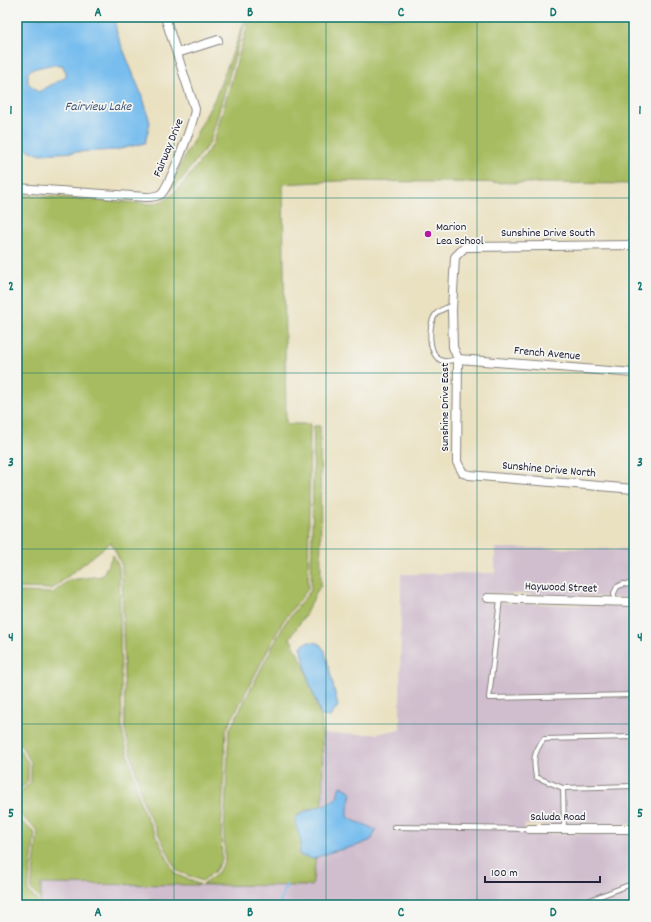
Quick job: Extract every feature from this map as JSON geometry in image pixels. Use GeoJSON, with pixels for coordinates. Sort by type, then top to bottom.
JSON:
{"type":"FeatureCollection","features":[{"type":"Feature","properties":{"kind":"street","name":"Fairway Drive"},"geometry":{"type":"LineString","coordinates":[[17,188],[146,197],[154,197],[164,190],[195,115],[194,103],[166,17]]}},
{"type":"Feature","properties":{"kind":"street"},"geometry":{"type":"LineString","coordinates":[[178,53],[218,40]]}},
{"type":"Feature","properties":{"kind":"street","name":"Sunshine Drive South"},"geometry":{"type":"LineString","coordinates":[[463,248],[479,246],[634,244]]}},
{"type":"Feature","properties":{"kind":"street","name":"Sunshine Drive East"},"geometry":{"type":"LineString","coordinates":[[463,248],[455,257],[452,305],[453,347],[458,359],[457,462],[463,473]]}},
{"type":"Feature","properties":{"kind":"street","name":"French Avenue"},"geometry":{"type":"LineString","coordinates":[[458,359],[634,373]]}},
{"type":"Feature","properties":{"kind":"street","name":"Sunshine Drive North"},"geometry":{"type":"LineString","coordinates":[[463,473],[468,475],[634,489]]}},
{"type":"Feature","properties":{"kind":"street","name":"Haywood Street"},"geometry":{"type":"LineString","coordinates":[[488,598],[634,602]]}},
{"type":"Feature","properties":{"kind":"street","name":"Saluda Road"},"geometry":{"type":"LineString","coordinates":[[529,829],[634,829]]}},
{"type":"Feature","properties":{"kind":"lane"},"geometry":{"type":"LineString","coordinates":[[452,305],[436,314],[430,328],[431,346],[438,359],[444,362],[458,359]]}},
{"type":"Feature","properties":{"kind":"lane"},"geometry":{"type":"LineString","coordinates":[[614,602],[614,593],[617,587],[623,584],[634,584]]}},
{"type":"Feature","properties":{"kind":"lane"},"geometry":{"type":"LineString","coordinates":[[500,598],[489,698],[634,695]]}},
{"type":"Feature","properties":{"kind":"lane"},"geometry":{"type":"LineString","coordinates":[[634,737],[544,739],[536,748],[533,763],[536,778],[563,788],[634,786]]}},
{"type":"Feature","properties":{"kind":"lane"},"geometry":{"type":"LineString","coordinates":[[563,788],[564,829]]}},
{"type":"Feature","properties":{"kind":"lane","name":"Saluda Road"},"geometry":{"type":"LineString","coordinates":[[394,827],[529,829]]}},
{"type":"Feature","properties":{"kind":"lane"},"geometry":{"type":"LineString","coordinates":[[577,905],[634,883]]}},
{"type":"Feature","properties":{"kind":"shaded area"},"geometry":{"type":"Polygon","coordinates":[[[495,548],[634,549],[634,598],[485,593],[484,602],[634,607],[634,824],[525,825],[525,834],[634,833],[634,905],[41,905],[41,884],[312,886],[316,857],[356,846],[370,840],[375,832],[347,816],[349,806],[339,788],[337,798],[323,806],[322,734],[376,734],[400,729],[401,574],[495,573],[495,548]]]}},
{"type":"Feature","properties":{"kind":"green space"},"geometry":{"type":"Polygon","coordinates":[[[250,17],[634,17],[634,184],[338,181],[283,184],[286,424],[310,424],[308,589],[283,621],[226,730],[221,834],[222,859],[215,871],[202,881],[177,871],[144,805],[125,730],[122,566],[111,542],[52,589],[17,588],[17,224],[23,195],[154,204],[167,199],[184,183],[213,144],[250,17]]]}},
{"type":"Feature","properties":{"kind":"green space"},"geometry":{"type":"Polygon","coordinates":[[[245,21],[210,142],[181,180],[165,195],[216,96],[245,21]]]}},
{"type":"Feature","properties":{"kind":"green space"},"geometry":{"type":"Polygon","coordinates":[[[314,426],[320,426],[321,584],[305,615],[290,638],[304,665],[322,721],[323,806],[305,810],[297,816],[297,828],[301,839],[313,859],[316,857],[312,886],[202,885],[217,874],[225,860],[224,834],[229,731],[285,623],[311,590],[314,426]]]}},
{"type":"Feature","properties":{"kind":"green space"},"geometry":{"type":"Polygon","coordinates":[[[113,555],[119,567],[122,731],[141,806],[175,874],[201,885],[41,884],[40,905],[40,899],[31,890],[38,832],[20,814],[17,804],[17,795],[31,782],[31,762],[17,739],[17,592],[53,593],[69,580],[102,576],[113,555]]]}},
{"type":"Feature","properties":{"kind":"green space"},"geometry":{"type":"Polygon","coordinates":[[[17,746],[28,763],[28,782],[17,791],[17,746]]]}},
{"type":"Feature","properties":{"kind":"green space"},"geometry":{"type":"Polygon","coordinates":[[[17,818],[35,833],[28,892],[37,900],[37,905],[17,905],[17,818]]]}},
{"type":"Feature","properties":{"kind":"water","name":"Fairview Lake"},"geometry":{"type":"Polygon","coordinates":[[[18,17],[114,17],[117,34],[144,101],[150,123],[145,143],[116,150],[38,154],[17,145],[18,17]],[[50,65],[32,69],[28,73],[28,83],[38,92],[66,77],[66,72],[62,65],[50,65]]]}},
{"type":"Feature","properties":{"kind":"water"},"geometry":{"type":"Polygon","coordinates":[[[308,642],[319,643],[325,651],[338,706],[330,717],[321,716],[309,682],[301,646],[308,642]]]}},
{"type":"Feature","properties":{"kind":"water"},"geometry":{"type":"Polygon","coordinates":[[[342,786],[351,792],[347,816],[354,821],[373,828],[376,831],[371,840],[313,859],[299,855],[301,842],[296,826],[296,817],[327,804],[337,798],[339,788],[342,786]]]}},
{"type":"Feature","properties":{"kind":"building"},"geometry":{"type":"Polygon","coordinates":[[[148,899],[170,900],[170,905],[148,905],[148,899]]]}},
{"type":"Feature","properties":{"kind":"waterway"},"geometry":{"type":"LineString","coordinates":[[279,905],[286,885]]}},
{"type":"Feature","properties":{"kind":"place","name":"Marion Lea School"},"geometry":{"type":"Point","coordinates":[428,234]}}]}
